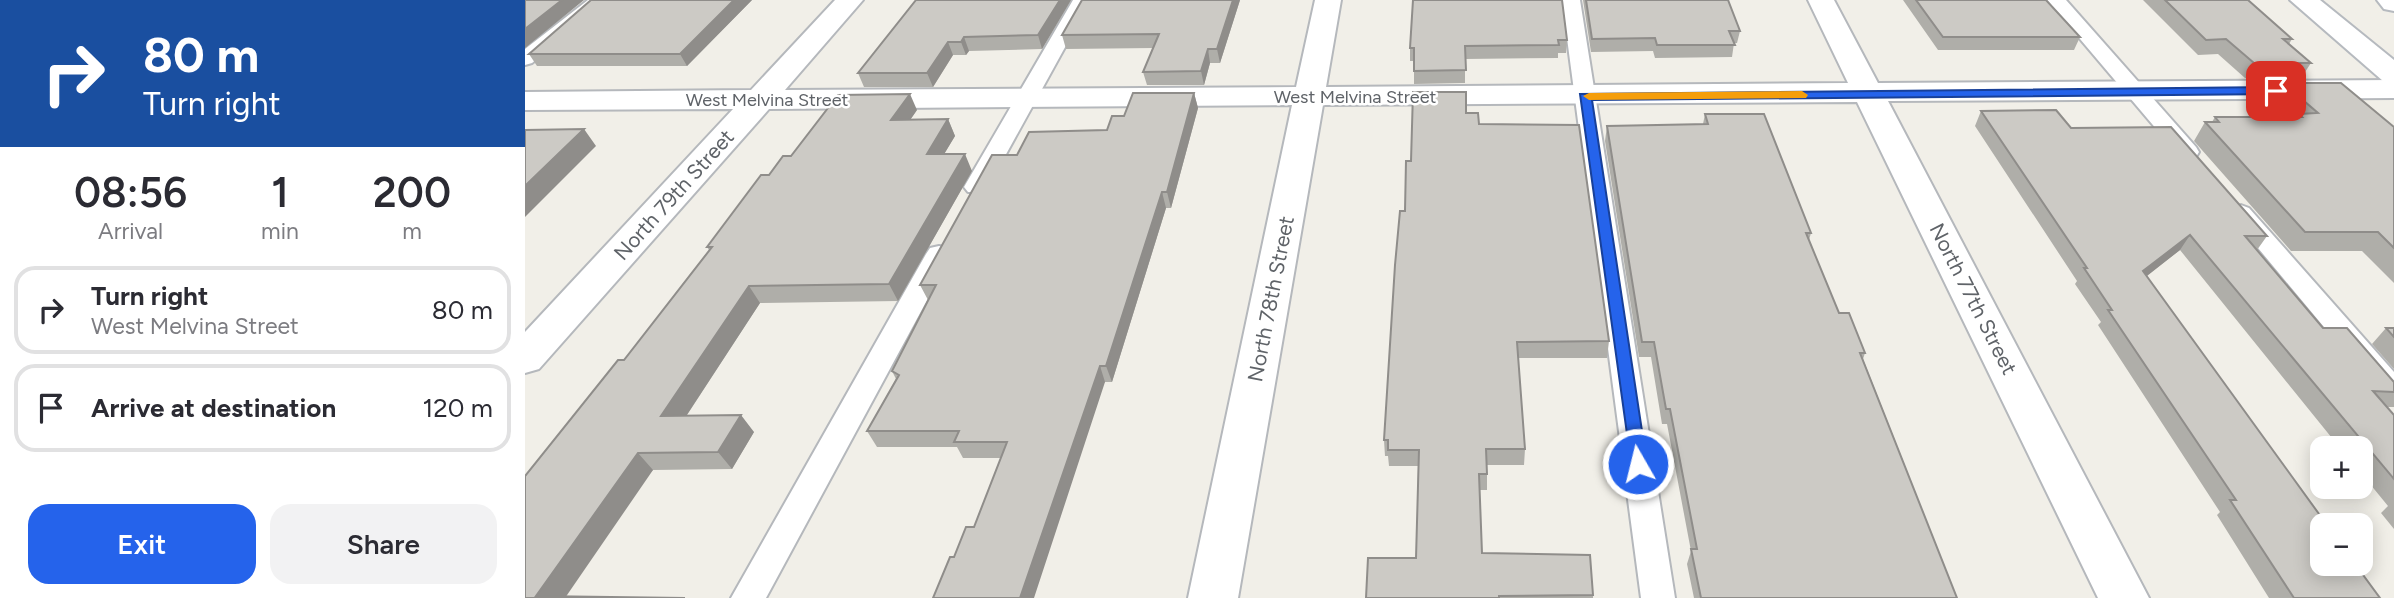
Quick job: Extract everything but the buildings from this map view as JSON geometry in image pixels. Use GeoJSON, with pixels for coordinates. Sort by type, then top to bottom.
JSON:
{"type":"FeatureCollection","features":[{"type":"Feature","properties":{"kind":"street","name":"North 79th Street"},"geometry":{"type":"LineString","coordinates":[[525,358],[850,0]]}},
{"type":"Feature","properties":{"kind":"street","name":"North 78th Street"},"geometry":{"type":"LineString","coordinates":[[1213,598],[1328,0]]}},
{"type":"Feature","properties":{"kind":"street","name":"North 77th Street"},"geometry":{"type":"LineString","coordinates":[[1821,0],[2124,598]]}},
{"type":"Feature","properties":{"kind":"street"},"geometry":{"type":"LineString","coordinates":[[2303,0],[2394,75]]}},
{"type":"Feature","properties":{"kind":"street","name":"West Melvina Street"},"geometry":{"type":"LineString","coordinates":[[525,101],[1870,95],[2394,89]]}},
{"type":"Feature","properties":{"kind":"lane"},"geometry":{"type":"LineString","coordinates":[[525,59],[599,0]]}},
{"type":"Feature","properties":{"kind":"lane"},"geometry":{"type":"LineString","coordinates":[[964,208],[1082,0]]}},
{"type":"Feature","properties":{"kind":"lane"},"geometry":{"type":"LineString","coordinates":[[1571,0],[1658,598]]}},
{"type":"Feature","properties":{"kind":"lane"},"geometry":{"type":"LineString","coordinates":[[2056,0],[2207,174]]}},
{"type":"Feature","properties":{"kind":"lane"},"geometry":{"type":"LineString","coordinates":[[2225,195],[2394,391]]}},
{"type":"Feature","properties":{"kind":"lane"},"geometry":{"type":"LineString","coordinates":[[748,598],[951,232]]}},
{"type":"Feature","properties":{"kind":"slow traffic"},"geometry":{"type":"LineString","coordinates":[[1589,96],[1802,95]]}},
{"type":"Feature","properties":{"kind":"route"},"geometry":{"type":"LineString","coordinates":[[1638,464],[1585,96],[2276,91]]}}]}
